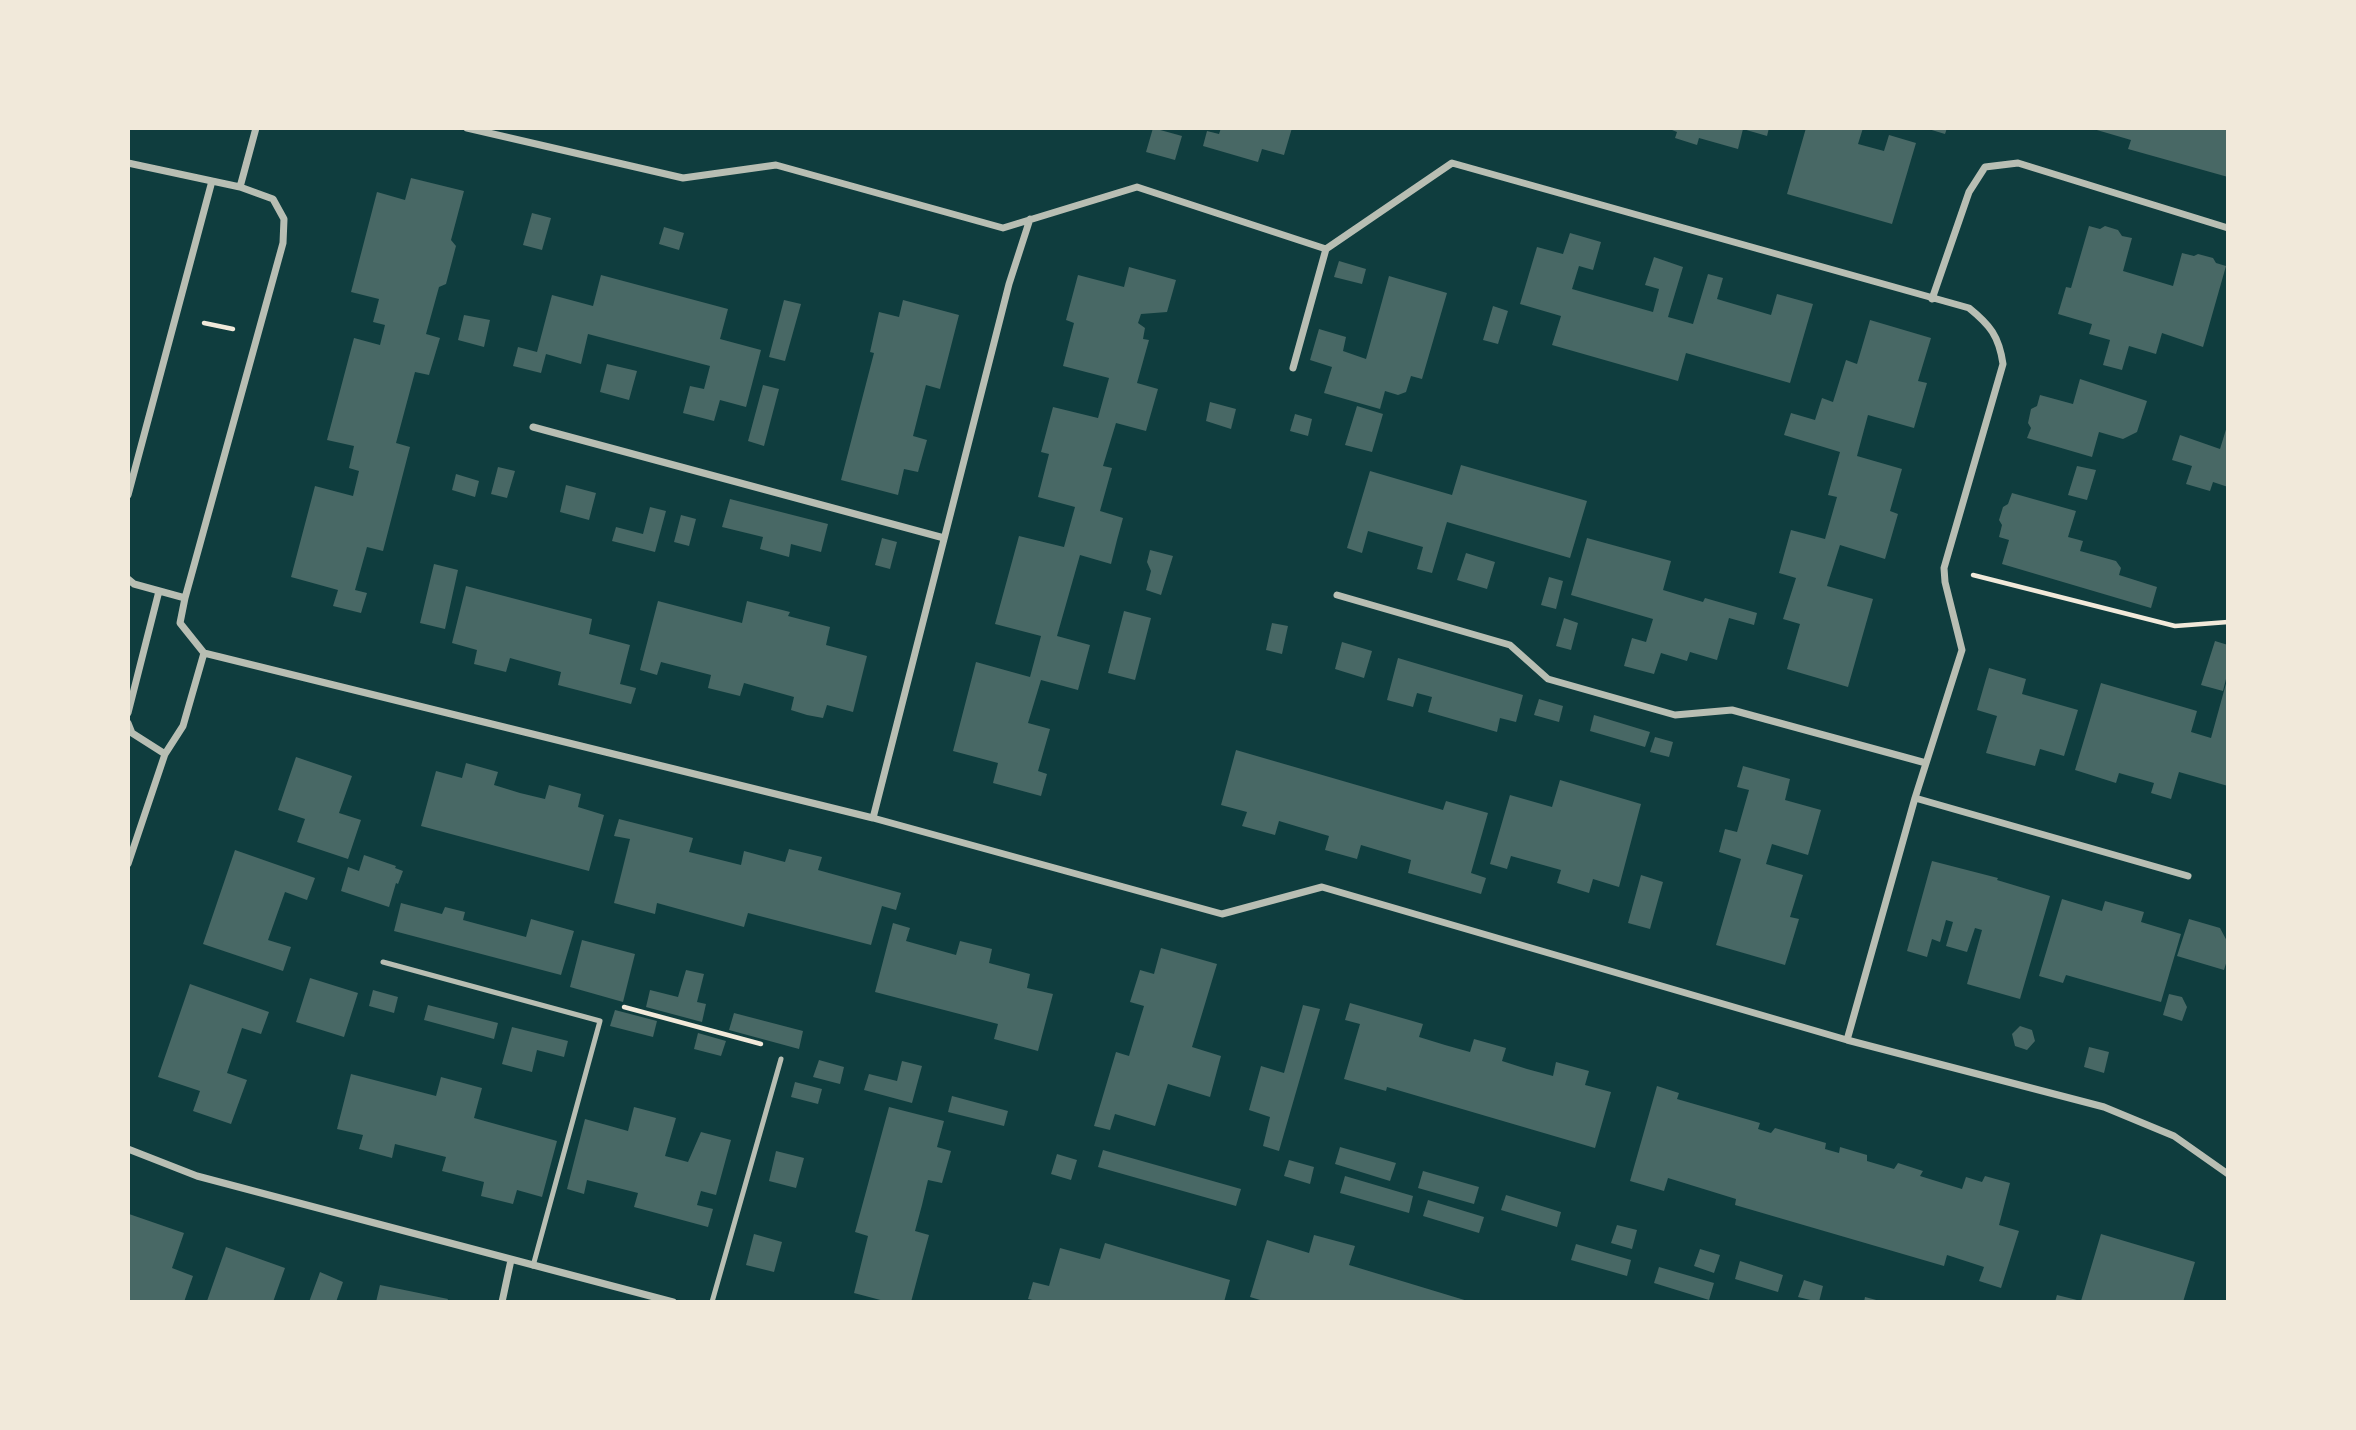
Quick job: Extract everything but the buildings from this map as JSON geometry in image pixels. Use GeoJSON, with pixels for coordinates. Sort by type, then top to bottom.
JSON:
{"type":"FeatureCollection","features":[{"type":"Feature","properties":{"kind":"street"},"geometry":{"type":"LineString","coordinates":[[240,187],[256,128]]}},
{"type":"Feature","properties":{"kind":"street"},"geometry":{"type":"LineString","coordinates":[[467,128],[683,178],[776,165],[1003,228],[1137,187],[1326,249]]}},
{"type":"Feature","properties":{"kind":"street"},"geometry":{"type":"LineString","coordinates":[[128,163],[240,187],[272,199],[284,219],[283,243],[180,623],[204,653],[873,818],[1222,914],[1322,887],[1847,1040],[2104,1107],[2174,1136],[2228,1174]]}},
{"type":"Feature","properties":{"kind":"street"},"geometry":{"type":"LineString","coordinates":[[1293,368],[1326,249],[1452,163],[1969,308],[1987,323],[2000,345],[2003,364],[1944,568],[1962,650],[1915,798],[1847,1040]]}},
{"type":"Feature","properties":{"kind":"street"},"geometry":{"type":"LineString","coordinates":[[1932,299],[1969,192],[1985,167],[2018,163],[2228,228]]}},
{"type":"Feature","properties":{"kind":"street"},"geometry":{"type":"LineString","coordinates":[[128,495],[212,181]]}},
{"type":"Feature","properties":{"kind":"street"},"geometry":{"type":"LineString","coordinates":[[873,818],[1009,284],[1030,219]]}},
{"type":"Feature","properties":{"kind":"street"},"geometry":{"type":"LineString","coordinates":[[533,427],[944,538]]}},
{"type":"Feature","properties":{"kind":"street"},"geometry":{"type":"LineString","coordinates":[[128,579],[134,584],[185,598]]}},
{"type":"Feature","properties":{"kind":"street"},"geometry":{"type":"LineString","coordinates":[[128,713],[159,591]]}},
{"type":"Feature","properties":{"kind":"street"},"geometry":{"type":"LineString","coordinates":[[1337,596],[1510,645],[1548,679],[1675,715],[1732,710],[1926,763]]}},
{"type":"Feature","properties":{"kind":"street"},"geometry":{"type":"LineString","coordinates":[[128,864],[165,754],[183,726],[204,653]]}},
{"type":"Feature","properties":{"kind":"street"},"geometry":{"type":"LineString","coordinates":[[128,723],[132,733],[165,754]]}},
{"type":"Feature","properties":{"kind":"street"},"geometry":{"type":"LineString","coordinates":[[1915,798],[2188,876]]}},
{"type":"Feature","properties":{"kind":"street"},"geometry":{"type":"LineString","coordinates":[[128,1149],[197,1176],[673,1302]]}},
{"type":"Feature","properties":{"kind":"street"},"geometry":{"type":"LineString","coordinates":[[502,1302],[511,1260]]}},
{"type":"Feature","properties":{"kind":"lane"},"geometry":{"type":"LineString","coordinates":[[383,962],[600,1021],[533,1266]]}},
{"type":"Feature","properties":{"kind":"lane"},"geometry":{"type":"LineString","coordinates":[[712,1302],[781,1059]]}},
{"type":"Feature","properties":{"kind":"path"},"geometry":{"type":"LineString","coordinates":[[176,317],[258,334]]}},
{"type":"Feature","properties":{"kind":"path"},"geometry":{"type":"LineString","coordinates":[[1944,568],[2175,626],[2228,622]]}},
{"type":"Feature","properties":{"kind":"path"},"geometry":{"type":"LineString","coordinates":[[600,1021],[614,1004],[778,1049],[781,1059]]}}]}
